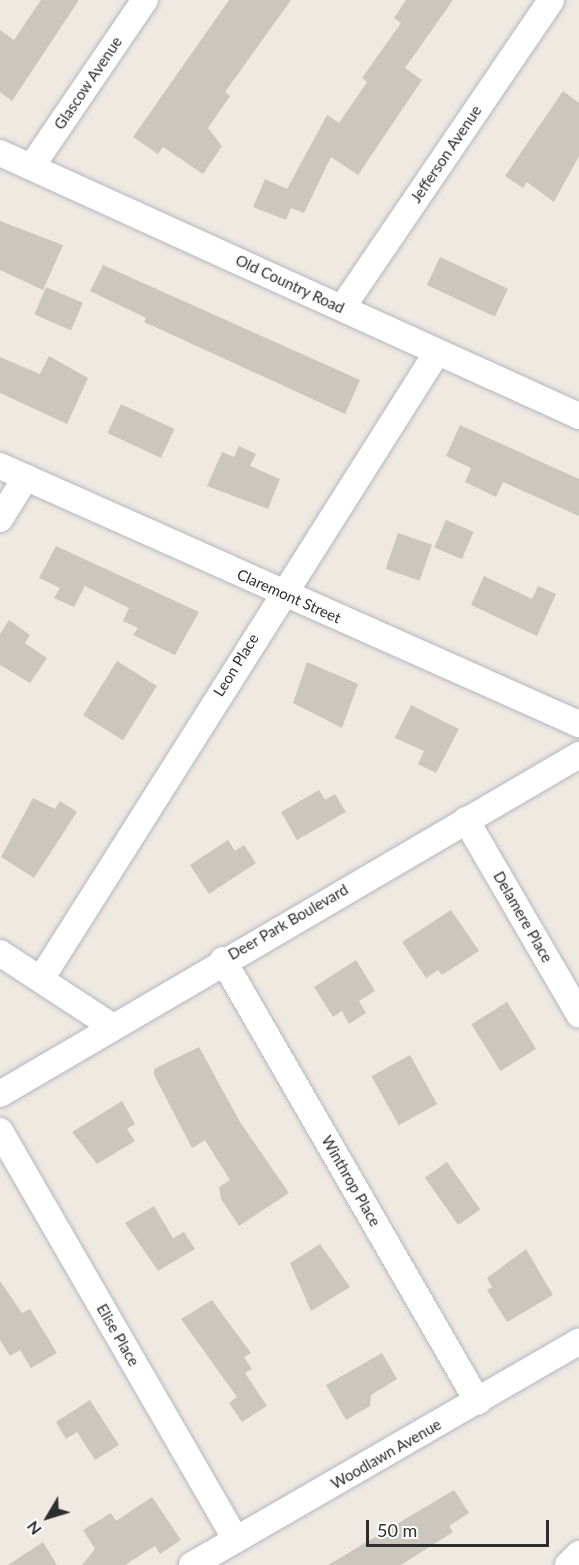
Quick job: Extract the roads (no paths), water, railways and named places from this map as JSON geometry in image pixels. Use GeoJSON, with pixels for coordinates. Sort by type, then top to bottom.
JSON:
{"type":"FeatureCollection","features":[{"type":"Feature","properties":{"kind":"street","name":"Glascow Avenue"},"geometry":{"type":"LineString","coordinates":[[32,166],[144,0]]}},
{"type":"Feature","properties":{"kind":"street","name":"Jefferson Avenue"},"geometry":{"type":"LineString","coordinates":[[342,308],[551,0]]}},
{"type":"Feature","properties":{"kind":"street","name":"Old Country Road"},"geometry":{"type":"LineString","coordinates":[[0,153],[342,308],[435,354],[579,416]]}},
{"type":"Feature","properties":{"kind":"street","name":"Leon Place"},"geometry":{"type":"LineString","coordinates":[[41,979],[281,592],[435,354]]}},
{"type":"Feature","properties":{"kind":"street","name":"Claremont Street"},"geometry":{"type":"LineString","coordinates":[[0,466],[579,724]]}},
{"type":"Feature","properties":{"kind":"street"},"geometry":{"type":"LineString","coordinates":[[0,519],[26,477]]}},
{"type":"Feature","properties":{"kind":"street","name":"Deer Park Boulevard"},"geometry":{"type":"LineString","coordinates":[[0,1094],[224,960],[579,755]]}},
{"type":"Feature","properties":{"kind":"street","name":"Delamere Place"},"geometry":{"type":"LineString","coordinates":[[466,820],[579,1014]]}},
{"type":"Feature","properties":{"kind":"street"},"geometry":{"type":"LineString","coordinates":[[0,953],[113,1027]]}},
{"type":"Feature","properties":{"kind":"street","name":"Winthrop Place"},"geometry":{"type":"LineString","coordinates":[[224,960],[478,1402]]}},
{"type":"Feature","properties":{"kind":"street","name":"Elise Place"},"geometry":{"type":"LineString","coordinates":[[0,1131],[236,1539]]}},
{"type":"Feature","properties":{"kind":"street","name":"Woodlawn Avenue"},"geometry":{"type":"LineString","coordinates":[[192,1565],[579,1342]]}},
{"type":"Feature","properties":{"kind":"street"},"geometry":{"type":"LineString","coordinates":[[568,1565],[579,1554]]}}]}
